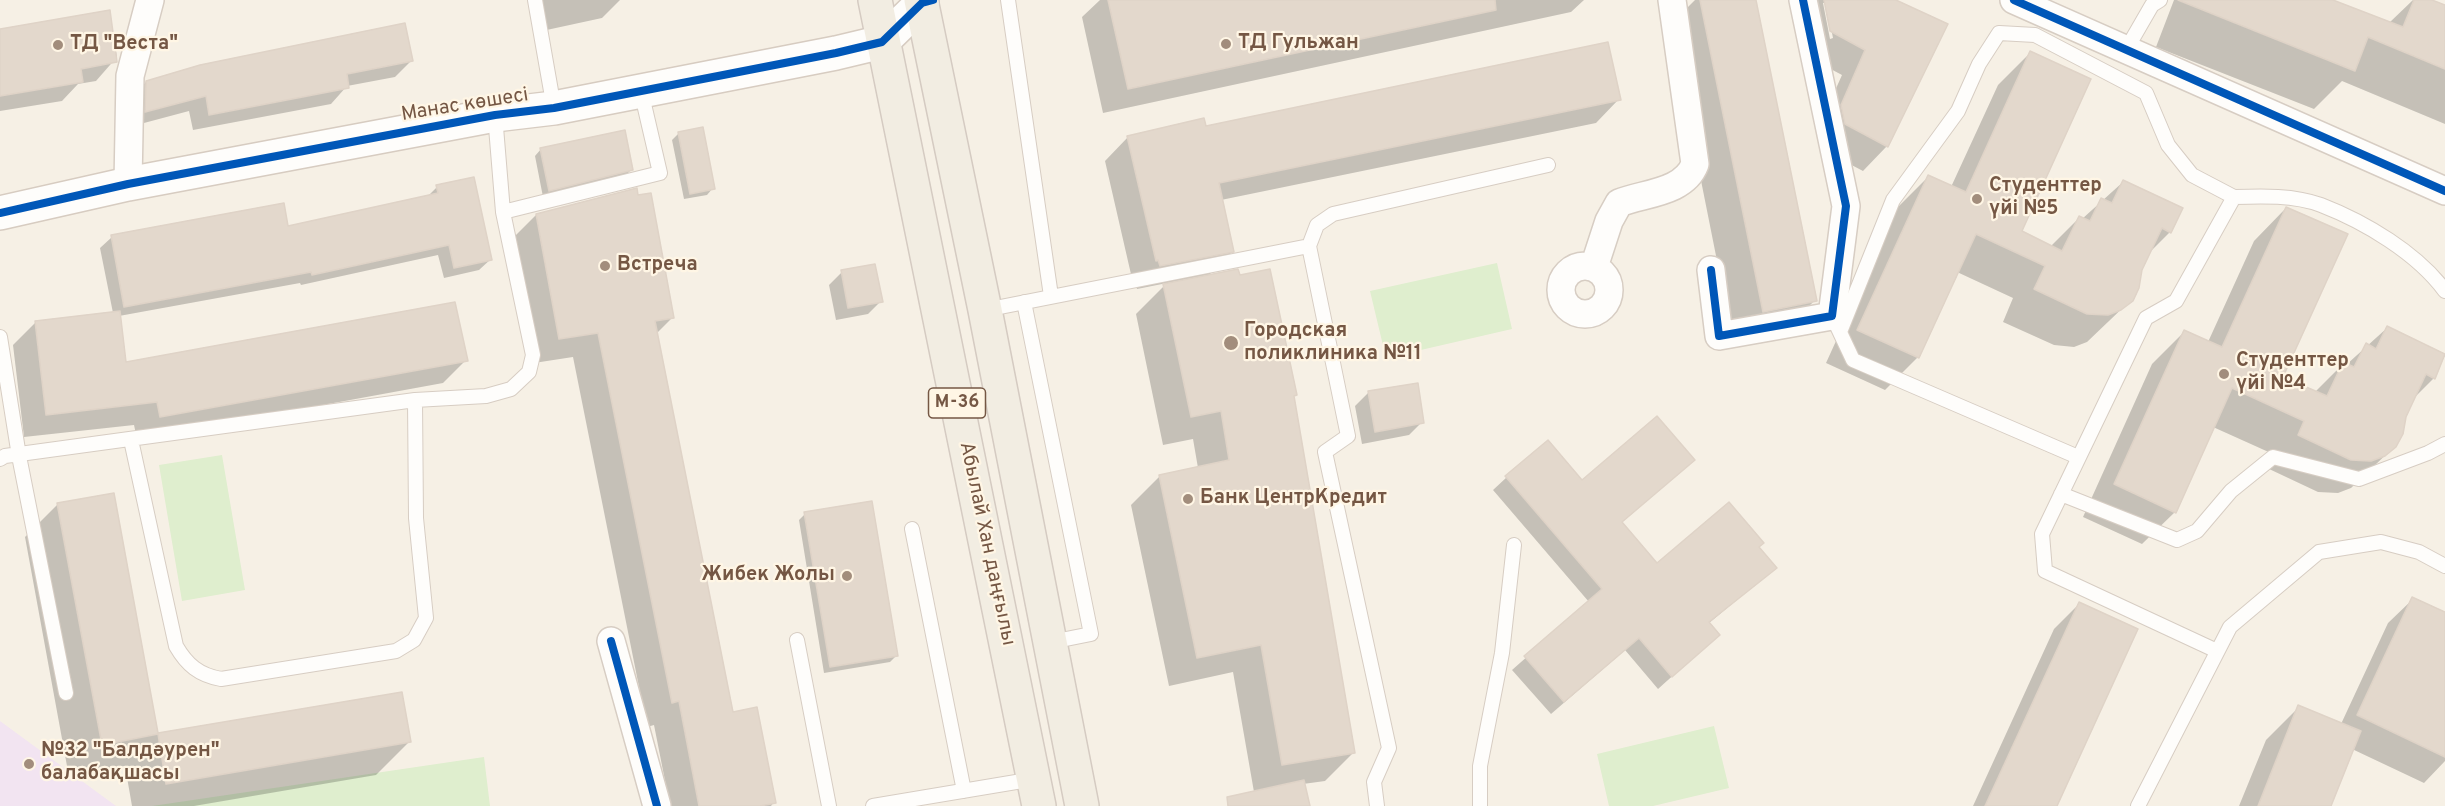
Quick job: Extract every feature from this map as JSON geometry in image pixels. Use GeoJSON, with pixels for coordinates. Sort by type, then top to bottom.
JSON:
{"type":"FeatureCollection","features":[{"type":"Feature","properties":{"kind":"main road","name":"Абылай Хан даңғылы"},"geometry":{"type":"LineString","coordinates":[[875,0],[1037,792]]}},
{"type":"Feature","properties":{"kind":"main road","name":"M-36"},"geometry":{"type":"LineString","coordinates":[[925,1],[1082,806]]}},
{"type":"Feature","properties":{"kind":"street"},"geometry":{"type":"LineString","coordinates":[[128,184],[130,76],[150,0]]}},
{"type":"Feature","properties":{"kind":"street"},"geometry":{"type":"LineString","coordinates":[[1594,267],[1610,221],[1619,203],[1679,185],[1691,173],[1695,164],[1672,0]]}},
{"type":"Feature","properties":{"kind":"street"},"geometry":{"type":"LineString","coordinates":[[1711,270],[1719,336],[1836,324],[1846,206],[1803,0]]}},
{"type":"Feature","properties":{"kind":"street"},"geometry":{"type":"LineString","coordinates":[[2014,0],[2445,191]]}},
{"type":"Feature","properties":{"kind":"street"},"geometry":{"type":"LineString","coordinates":[[882,42],[925,1]]}},
{"type":"Feature","properties":{"kind":"street","name":"Манас көшесі"},"geometry":{"type":"LineString","coordinates":[[0,213],[128,184],[495,115],[554,108],[882,42]]}},
{"type":"Feature","properties":{"kind":"street"},"geometry":{"type":"LineString","coordinates":[[612,641],[657,806]]}},
{"type":"Feature","properties":{"kind":"lane"},"geometry":{"type":"LineString","coordinates":[[535,0],[554,108]]}},
{"type":"Feature","properties":{"kind":"lane"},"geometry":{"type":"LineString","coordinates":[[1008,0],[1051,296]]}},
{"type":"Feature","properties":{"kind":"lane"},"geometry":{"type":"LineString","coordinates":[[2126,50],[2152,5],[2160,0]]}},
{"type":"Feature","properties":{"kind":"lane"},"geometry":{"type":"LineString","coordinates":[[2078,457],[1853,360],[1836,324],[1893,200],[1958,111],[1979,64],[1999,33],[2035,35],[2146,93],[2168,145],[2192,175],[2234,197],[2272,196],[2320,204],[2393,242],[2434,276],[2445,291]]}},
{"type":"Feature","properties":{"kind":"lane"},"geometry":{"type":"LineString","coordinates":[[503,212],[660,173],[641,91]]}},
{"type":"Feature","properties":{"kind":"lane"},"geometry":{"type":"LineString","coordinates":[[0,459],[5,456],[19,456],[415,400],[486,396],[511,389],[529,372],[533,355],[503,212],[495,115]]}},
{"type":"Feature","properties":{"kind":"lane"},"geometry":{"type":"LineString","coordinates":[[1377,806],[1374,782],[1389,748],[1325,452],[1348,436],[1310,246],[1317,225],[1333,214],[1548,165]]}},
{"type":"Feature","properties":{"kind":"lane"},"geometry":{"type":"LineString","coordinates":[[2217,651],[2044,571],[2042,534],[2146,318],[2176,301],[2234,197]]}},
{"type":"Feature","properties":{"kind":"lane"},"geometry":{"type":"LineString","coordinates":[[985,310],[1310,246]]}},
{"type":"Feature","properties":{"kind":"lane"},"geometry":{"type":"LineString","coordinates":[[1024,302],[1091,634],[1051,642]]}},
{"type":"Feature","properties":{"kind":"lane"},"geometry":{"type":"LineString","coordinates":[[0,337],[19,456],[66,693]]}},
{"type":"Feature","properties":{"kind":"lane"},"geometry":{"type":"LineString","coordinates":[[131,440],[176,646],[192,667],[204,676],[221,679],[396,651],[414,640],[426,618],[416,518],[415,400]]}},
{"type":"Feature","properties":{"kind":"lane"},"geometry":{"type":"LineString","coordinates":[[2061,494],[2177,540],[2197,531],[2231,491],[2273,457],[2359,478],[2428,453],[2445,444]]}},
{"type":"Feature","properties":{"kind":"lane"},"geometry":{"type":"LineString","coordinates":[[912,529],[964,791]]}},
{"type":"Feature","properties":{"kind":"lane"},"geometry":{"type":"LineString","coordinates":[[2138,806],[2230,627],[2319,552],[2381,542],[2419,552],[2445,566]]}},
{"type":"Feature","properties":{"kind":"lane"},"geometry":{"type":"LineString","coordinates":[[1480,806],[1480,766],[1502,653],[1514,545]]}},
{"type":"Feature","properties":{"kind":"lane"},"geometry":{"type":"LineString","coordinates":[[797,640],[829,806]]}},
{"type":"Feature","properties":{"kind":"lane"},"geometry":{"type":"LineString","coordinates":[[873,806],[964,791],[1037,792]]}},
{"type":"Feature","properties":{"kind":"shaded area","name":"№32 \"Балдәурен\" балабақшасы"},"geometry":{"type":"Polygon","coordinates":[[[0,721],[116,806],[0,806],[0,721]]]}},
{"type":"Feature","properties":{"kind":"green space"},"geometry":{"type":"Polygon","coordinates":[[[1497,263],[1512,329],[1386,358],[1370,291],[1497,263]]]}},
{"type":"Feature","properties":{"kind":"green space"},"geometry":{"type":"Polygon","coordinates":[[[222,455],[245,590],[182,601],[159,465],[222,455]]]}},
{"type":"Feature","properties":{"kind":"green space"},"geometry":{"type":"Polygon","coordinates":[[[1714,726],[1729,788],[1653,806],[1609,806],[1597,754],[1714,726]]]}},
{"type":"Feature","properties":{"kind":"green space"},"geometry":{"type":"Polygon","coordinates":[[[484,757],[490,806],[152,806],[484,757]]]}},
{"type":"Feature","properties":{"kind":"building","name":"ТД Гульжан"},"geometry":{"type":"Polygon","coordinates":[[[1108,0],[1495,0],[1496,10],[1128,89],[1108,0]]]}},
{"type":"Feature","properties":{"kind":"building"},"geometry":{"type":"Polygon","coordinates":[[[1700,0],[1756,0],[1817,301],[1763,312],[1700,0]]]}},
{"type":"Feature","properties":{"kind":"building"},"geometry":{"type":"Polygon","coordinates":[[[1824,0],[1896,0],[1948,24],[1888,147],[1845,124],[1841,105],[1865,50],[1830,31],[1824,0]]]}},
{"type":"Feature","properties":{"kind":"building"},"geometry":{"type":"Polygon","coordinates":[[[2178,0],[2333,0],[2403,27],[2414,0],[2432,0],[2445,5],[2445,69],[2368,37],[2355,71],[2178,0]]]}},
{"type":"Feature","properties":{"kind":"building","name":"ТД \"Веста\""},"geometry":{"type":"Polygon","coordinates":[[[110,10],[117,62],[81,69],[83,82],[0,96],[0,29],[110,10]]]}},
{"type":"Feature","properties":{"kind":"building"},"geometry":{"type":"Polygon","coordinates":[[[405,23],[413,61],[347,74],[349,88],[209,115],[206,96],[145,112],[146,81],[200,65],[405,23]]]}},
{"type":"Feature","properties":{"kind":"building"},"geometry":{"type":"Polygon","coordinates":[[[1608,42],[1621,100],[1219,183],[1234,252],[1160,266],[1158,260],[1156,261],[1127,136],[1204,118],[1206,126],[1608,42]]]}},
{"type":"Feature","properties":{"kind":"building","name":"Студенттер үйі №5"},"geometry":{"type":"Polygon","coordinates":[[[2030,51],[2091,79],[2022,231],[2062,251],[2079,216],[2090,221],[2101,198],[2112,203],[2123,180],[2183,208],[2171,233],[2162,228],[2142,270],[2139,288],[2133,301],[2121,310],[2108,315],[2087,314],[2034,289],[2045,266],[1976,234],[1919,358],[1857,330],[1928,175],[1966,192],[2030,51]]]}},
{"type":"Feature","properties":{"kind":"building"},"geometry":{"type":"Polygon","coordinates":[[[703,127],[715,189],[690,194],[678,132],[703,127]]]}},
{"type":"Feature","properties":{"kind":"building"},"geometry":{"type":"Polygon","coordinates":[[[625,130],[633,170],[549,191],[540,148],[625,130]]]}},
{"type":"Feature","properties":{"kind":"building"},"geometry":{"type":"Polygon","coordinates":[[[474,177],[492,260],[454,268],[449,245],[312,275],[311,272],[124,307],[111,235],[284,203],[288,226],[438,193],[436,185],[474,177]]]}},
{"type":"Feature","properties":{"kind":"building"},"geometry":{"type":"Polygon","coordinates":[[[637,188],[638,195],[651,193],[674,318],[655,321],[733,712],[757,707],[776,803],[760,806],[699,806],[679,701],[672,703],[598,333],[559,339],[536,214],[637,188]]]}},
{"type":"Feature","properties":{"kind":"building","name":"Студенттер үйі №4"},"geometry":{"type":"Polygon","coordinates":[[[2286,207],[2348,234],[2283,377],[2327,396],[2343,362],[2354,367],[2366,343],[2376,349],[2387,326],[2445,354],[2435,379],[2426,374],[2406,417],[2403,434],[2396,447],[2385,456],[2371,461],[2351,460],[2298,435],[2304,421],[2232,388],[2176,513],[2114,484],[2184,330],[2222,347],[2286,207]]]}},
{"type":"Feature","properties":{"kind":"building"},"geometry":{"type":"Polygon","coordinates":[[[875,264],[883,302],[848,308],[841,270],[875,264]]]}},
{"type":"Feature","properties":{"kind":"building"},"geometry":{"type":"Polygon","coordinates":[[[1238,269],[1240,275],[1270,269],[1297,395],[1294,396],[1355,753],[1282,765],[1261,645],[1197,658],[1159,475],[1229,460],[1221,411],[1191,417],[1163,284],[1238,269]]]}},
{"type":"Feature","properties":{"kind":"building"},"geometry":{"type":"Polygon","coordinates":[[[455,302],[468,361],[160,417],[157,402],[46,415],[35,321],[120,311],[126,362],[455,302]]]}},
{"type":"Feature","properties":{"kind":"building"},"geometry":{"type":"Polygon","coordinates":[[[1418,383],[1424,423],[1375,432],[1368,391],[1418,383]]]}},
{"type":"Feature","properties":{"kind":"building"},"geometry":{"type":"Polygon","coordinates":[[[1657,416],[1695,460],[1622,522],[1657,563],[1729,502],[1764,543],[1759,547],[1777,568],[1709,622],[1720,635],[1672,677],[1639,638],[1564,702],[1524,656],[1602,589],[1505,476],[1548,440],[1582,480],[1657,416]]]}},
{"type":"Feature","properties":{"kind":"building"},"geometry":{"type":"Polygon","coordinates":[[[114,493],[158,733],[402,692],[411,742],[166,784],[158,734],[102,745],[57,503],[114,493]]]}},
{"type":"Feature","properties":{"kind":"building"},"geometry":{"type":"Polygon","coordinates":[[[872,501],[898,656],[830,667],[804,512],[872,501]]]}},
{"type":"Feature","properties":{"kind":"building"},"geometry":{"type":"Polygon","coordinates":[[[2412,597],[2445,612],[2445,757],[2357,715],[2412,597]]]}},
{"type":"Feature","properties":{"kind":"building"},"geometry":{"type":"Polygon","coordinates":[[[2079,602],[2138,629],[2057,806],[1985,806],[2079,602]]]}},
{"type":"Feature","properties":{"kind":"building"},"geometry":{"type":"Polygon","coordinates":[[[2298,705],[2361,731],[2331,806],[2258,806],[2298,705]]]}},
{"type":"Feature","properties":{"kind":"building"},"geometry":{"type":"Polygon","coordinates":[[[1304,780],[1310,806],[1228,806],[1227,797],[1304,780]]]}},
{"type":"Feature","properties":{"kind":"cycle path"},"geometry":{"type":"LineString","coordinates":[[0,213],[128,184],[495,115],[554,108],[836,53],[882,42],[922,3],[933,0]]}},
{"type":"Feature","properties":{"kind":"cycle path"},"geometry":{"type":"LineString","coordinates":[[1711,270],[1719,336],[1832,316],[1846,206],[1803,0]]}},
{"type":"Feature","properties":{"kind":"cycle path"},"geometry":{"type":"LineString","coordinates":[[2014,0],[2445,191]]}},
{"type":"Feature","properties":{"kind":"cycle path"},"geometry":{"type":"LineString","coordinates":[[611,641],[657,806]]}},
{"type":"Feature","properties":{"kind":"place","name":"ТД Гульжан"},"geometry":{"type":"Point","coordinates":[1226,44]}},
{"type":"Feature","properties":{"kind":"place","name":"ТД \"Веста\""},"geometry":{"type":"Point","coordinates":[58,45]}},
{"type":"Feature","properties":{"kind":"place","name":"Студенттер үйі №5"},"geometry":{"type":"Point","coordinates":[1977,199]}},
{"type":"Feature","properties":{"kind":"place","name":"Встреча"},"geometry":{"type":"Point","coordinates":[605,266]}},
{"type":"Feature","properties":{"kind":"place","name":"Городская поликлиника №11"},"geometry":{"type":"Point","coordinates":[1231,343]}},
{"type":"Feature","properties":{"kind":"place","name":"Студенттер үйі №4"},"geometry":{"type":"Point","coordinates":[2224,374]}},
{"type":"Feature","properties":{"kind":"place","name":"Банк ЦентрКредит"},"geometry":{"type":"Point","coordinates":[1188,499]}},
{"type":"Feature","properties":{"kind":"place","name":"Жибек Жолы"},"geometry":{"type":"Point","coordinates":[847,576]}},
{"type":"Feature","properties":{"kind":"place","name":"№32 \"Балдәурен\" балабақшасы"},"geometry":{"type":"Point","coordinates":[29,764]}}]}
